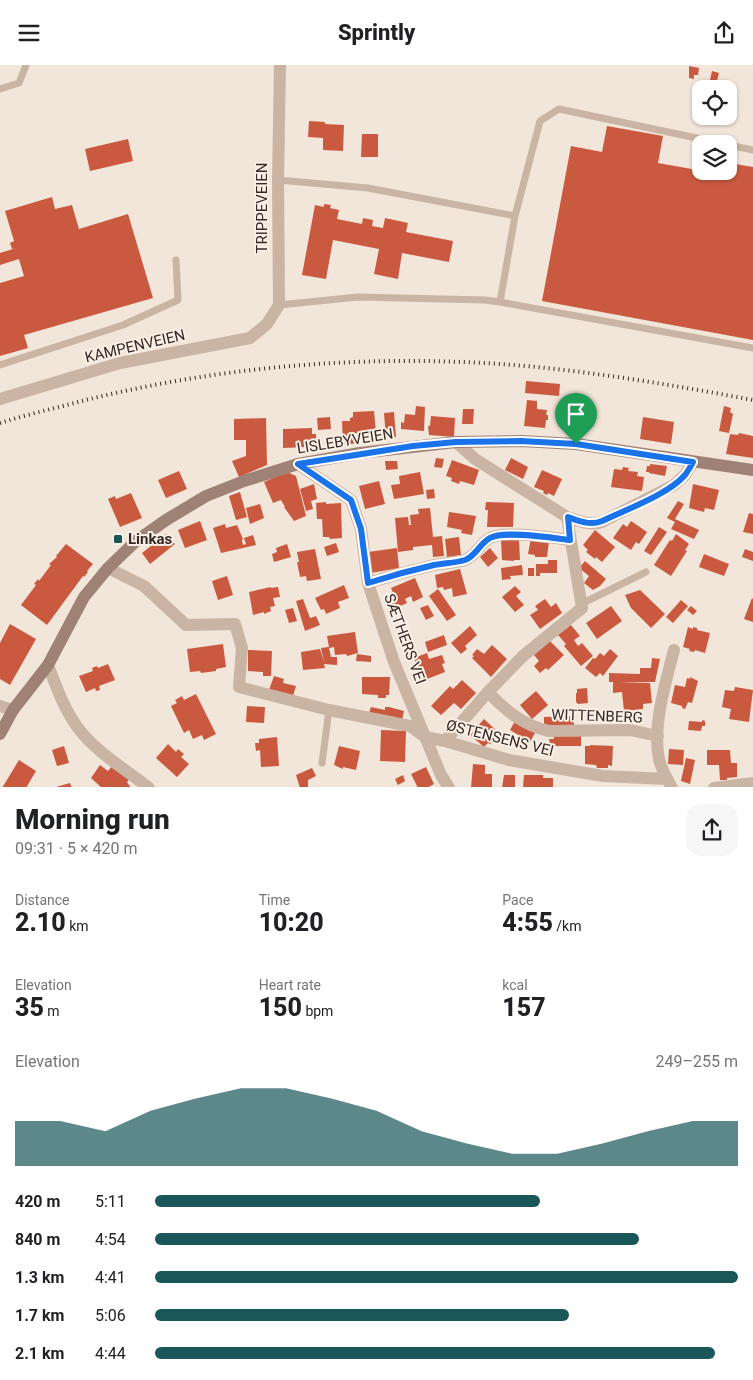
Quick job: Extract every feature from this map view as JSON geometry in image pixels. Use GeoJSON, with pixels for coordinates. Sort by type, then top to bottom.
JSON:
{"type":"FeatureCollection","features":[{"type":"Feature","properties":{"kind":"street","name":"TRIPPEVEIEN"},"geometry":{"type":"LineString","coordinates":[[279,305],[278,180],[280,65]]}},
{"type":"Feature","properties":{"kind":"street","name":"KAMPENVEIEN"},"geometry":{"type":"LineString","coordinates":[[0,399],[120,363],[250,338],[267,324],[279,305]]}},
{"type":"Feature","properties":{"kind":"street","name":"LISLEBYVEIEN"},"geometry":{"type":"LineString","coordinates":[[0,734],[13,710],[48,665],[84,597],[108,568],[135,542],[166,520],[206,496],[244,481],[298,464],[378,451],[456,442],[521,441],[576,444],[753,470]]}},
{"type":"Feature","properties":{"kind":"street"},"geometry":{"type":"LineString","coordinates":[[456,442],[475,459],[568,517],[595,524],[674,485],[685,475],[693,462]]}},
{"type":"Feature","properties":{"kind":"street","name":"SÆTHERS VEI"},"geometry":{"type":"LineString","coordinates":[[298,464],[351,500],[361,529],[368,583],[394,662],[424,737],[441,775],[449,787]]}},
{"type":"Feature","properties":{"kind":"street"},"geometry":{"type":"LineString","coordinates":[[445,741],[523,656],[580,612],[583,603],[570,540],[568,517]]}},
{"type":"Feature","properties":{"kind":"street"},"geometry":{"type":"LineString","coordinates":[[368,583],[436,564],[465,560],[475,553],[488,538],[494,536],[530,536],[570,540]]}},
{"type":"Feature","properties":{"kind":"street","name":"ØSTENSENS VEI"},"geometry":{"type":"LineString","coordinates":[[108,568],[144,586],[186,625],[235,624],[242,648],[240,687],[329,710],[410,726],[424,737],[445,741],[501,758],[604,776],[670,783]]}},
{"type":"Feature","properties":{"kind":"street","name":"WITTENBERG"},"geometry":{"type":"LineString","coordinates":[[670,783],[659,758],[658,736],[662,702],[674,650]]}},
{"type":"Feature","properties":{"kind":"street"},"geometry":{"type":"LineString","coordinates":[[48,665],[63,703],[78,728],[97,748],[148,787]]}},
{"type":"Feature","properties":{"kind":"street","name":"WITTENBERG"},"geometry":{"type":"LineString","coordinates":[[488,692],[512,715],[540,729],[549,731],[630,730],[658,736]]}},
{"type":"Feature","properties":{"kind":"street"},"geometry":{"type":"LineString","coordinates":[[0,706],[13,710]]}},
{"type":"Feature","properties":{"kind":"street"},"geometry":{"type":"LineString","coordinates":[[714,787],[753,783]]}},
{"type":"Feature","properties":{"kind":"lane"},"geometry":{"type":"LineString","coordinates":[[0,89],[18,83],[26,65]]}},
{"type":"Feature","properties":{"kind":"lane"},"geometry":{"type":"LineString","coordinates":[[500,302],[515,217],[540,121],[559,109],[692,137]]}},
{"type":"Feature","properties":{"kind":"lane"},"geometry":{"type":"LineString","coordinates":[[737,147],[753,150]]}},
{"type":"Feature","properties":{"kind":"lane"},"geometry":{"type":"LineString","coordinates":[[278,180],[368,187],[515,217]]}},
{"type":"Feature","properties":{"kind":"lane"},"geometry":{"type":"LineString","coordinates":[[0,365],[123,325],[178,300],[176,260]]}},
{"type":"Feature","properties":{"kind":"lane"},"geometry":{"type":"LineString","coordinates":[[279,305],[358,297],[485,300],[753,348]]}},
{"type":"Feature","properties":{"kind":"lane"},"geometry":{"type":"LineString","coordinates":[[583,603],[646,572]]}},
{"type":"Feature","properties":{"kind":"lane"},"geometry":{"type":"LineString","coordinates":[[322,763],[329,710]]}},
{"type":"Feature","properties":{"kind":"building"},"geometry":{"type":"Polygon","coordinates":[[[689,66],[699,68],[698,75],[694,75],[694,79],[689,78],[689,66]]]}},
{"type":"Feature","properties":{"kind":"building"},"geometry":{"type":"Polygon","coordinates":[[[712,71],[719,73],[717,80],[710,80],[712,71]]]}},
{"type":"Feature","properties":{"kind":"building"},"geometry":{"type":"Polygon","coordinates":[[[309,121],[344,125],[343,151],[323,150],[323,138],[308,137],[309,121]]]}},
{"type":"Feature","properties":{"kind":"building"},"geometry":{"type":"Polygon","coordinates":[[[607,126],[663,136],[658,163],[692,169],[692,180],[737,180],[737,164],[753,167],[753,340],[542,301],[571,146],[602,152],[607,126]]]}},
{"type":"Feature","properties":{"kind":"building"},"geometry":{"type":"Polygon","coordinates":[[[362,134],[378,134],[378,157],[361,157],[362,134]]]}},
{"type":"Feature","properties":{"kind":"building"},"geometry":{"type":"Polygon","coordinates":[[[128,139],[133,161],[90,171],[85,149],[128,139]]]}},
{"type":"Feature","properties":{"kind":"building"},"geometry":{"type":"Polygon","coordinates":[[[52,197],[55,209],[72,205],[79,229],[128,214],[153,298],[24,335],[28,348],[0,356],[0,283],[24,276],[19,259],[0,265],[0,253],[16,248],[12,249],[10,243],[14,241],[5,211],[52,197]]]}},
{"type":"Feature","properties":{"kind":"building"},"geometry":{"type":"Polygon","coordinates":[[[324,204],[331,205],[330,208],[339,210],[337,219],[362,224],[363,218],[373,220],[372,226],[383,228],[385,218],[408,223],[406,232],[453,241],[449,262],[402,253],[398,279],[374,274],[379,249],[333,240],[326,279],[302,275],[315,205],[324,207],[324,204]]]}},
{"type":"Feature","properties":{"kind":"building"},"geometry":{"type":"Polygon","coordinates":[[[526,381],[560,384],[559,396],[525,393],[526,381]]]}},
{"type":"Feature","properties":{"kind":"building"},"geometry":{"type":"Polygon","coordinates":[[[527,400],[537,401],[537,409],[547,410],[548,420],[546,420],[545,428],[524,426],[527,400]]]}},
{"type":"Feature","properties":{"kind":"building"},"geometry":{"type":"Polygon","coordinates":[[[416,406],[425,407],[424,431],[401,429],[401,422],[404,423],[405,414],[415,415],[416,406]]]}},
{"type":"Feature","properties":{"kind":"building"},"geometry":{"type":"Polygon","coordinates":[[[724,406],[731,408],[730,412],[733,414],[729,433],[719,431],[724,406]]]}},
{"type":"Feature","properties":{"kind":"building"},"geometry":{"type":"Polygon","coordinates":[[[463,409],[474,409],[473,424],[462,424],[463,409]]]}},
{"type":"Feature","properties":{"kind":"building"},"geometry":{"type":"Polygon","coordinates":[[[374,411],[376,432],[373,432],[374,435],[364,436],[363,433],[354,433],[354,438],[358,438],[358,443],[343,445],[342,421],[350,421],[350,418],[353,417],[353,412],[374,411]]]}},
{"type":"Feature","properties":{"kind":"building"},"geometry":{"type":"Polygon","coordinates":[[[394,412],[396,437],[386,438],[384,413],[394,412]]]}},
{"type":"Feature","properties":{"kind":"building"},"geometry":{"type":"Polygon","coordinates":[[[431,416],[455,418],[454,437],[429,435],[428,426],[430,426],[431,416]]]}},
{"type":"Feature","properties":{"kind":"building"},"geometry":{"type":"Polygon","coordinates":[[[330,417],[331,429],[318,430],[317,418],[330,417]]]}},
{"type":"Feature","properties":{"kind":"building"},"geometry":{"type":"Polygon","coordinates":[[[643,417],[674,422],[671,444],[640,439],[643,417]]]}},
{"type":"Feature","properties":{"kind":"building"},"geometry":{"type":"Polygon","coordinates":[[[266,418],[267,465],[239,477],[232,461],[246,456],[246,440],[234,440],[234,419],[266,418]]]}},
{"type":"Feature","properties":{"kind":"building"},"geometry":{"type":"Polygon","coordinates":[[[312,428],[312,434],[316,434],[313,444],[307,445],[307,447],[283,448],[283,429],[312,428]]]}},
{"type":"Feature","properties":{"kind":"building"},"geometry":{"type":"Polygon","coordinates":[[[739,433],[753,436],[753,458],[726,454],[730,434],[738,435],[739,433]]]}},
{"type":"Feature","properties":{"kind":"building"},"geometry":{"type":"Polygon","coordinates":[[[436,458],[444,459],[442,468],[434,467],[436,458]]]}},
{"type":"Feature","properties":{"kind":"building"},"geometry":{"type":"Polygon","coordinates":[[[511,458],[528,467],[523,479],[505,470],[511,458]]]}},
{"type":"Feature","properties":{"kind":"building"},"geometry":{"type":"Polygon","coordinates":[[[452,460],[479,470],[474,485],[460,481],[459,484],[451,481],[452,478],[446,476],[452,460]]]}},
{"type":"Feature","properties":{"kind":"building"},"geometry":{"type":"Polygon","coordinates":[[[385,461],[397,461],[398,469],[386,470],[385,461]]]}},
{"type":"Feature","properties":{"kind":"building"},"geometry":{"type":"Polygon","coordinates":[[[650,464],[667,466],[665,476],[646,472],[647,466],[650,466],[650,464]]]}},
{"type":"Feature","properties":{"kind":"building"},"geometry":{"type":"Polygon","coordinates":[[[623,467],[629,468],[628,471],[638,472],[637,476],[644,477],[642,491],[611,487],[614,469],[622,470],[623,467]]]}},
{"type":"Feature","properties":{"kind":"building"},"geometry":{"type":"Polygon","coordinates":[[[542,470],[562,479],[554,496],[548,493],[547,495],[543,493],[544,491],[534,487],[542,470]]]}},
{"type":"Feature","properties":{"kind":"building"},"geometry":{"type":"Polygon","coordinates":[[[179,471],[187,489],[166,498],[158,480],[179,471]]]}},
{"type":"Feature","properties":{"kind":"building"},"geometry":{"type":"Polygon","coordinates":[[[287,472],[296,476],[306,516],[294,521],[281,500],[273,503],[264,482],[287,472]]]}},
{"type":"Feature","properties":{"kind":"building"},"geometry":{"type":"Polygon","coordinates":[[[420,472],[424,494],[394,499],[391,485],[400,484],[399,476],[420,472]]]}},
{"type":"Feature","properties":{"kind":"building"},"geometry":{"type":"Polygon","coordinates":[[[379,481],[385,504],[365,509],[359,486],[379,481]]]}},
{"type":"Feature","properties":{"kind":"building"},"geometry":{"type":"Polygon","coordinates":[[[314,484],[317,499],[311,501],[313,509],[306,511],[300,489],[314,484]]]}},
{"type":"Feature","properties":{"kind":"building"},"geometry":{"type":"Polygon","coordinates":[[[693,484],[719,490],[714,510],[705,508],[704,512],[689,508],[693,484]]]}},
{"type":"Feature","properties":{"kind":"building"},"geometry":{"type":"Polygon","coordinates":[[[434,489],[435,498],[427,499],[426,490],[434,489]]]}},
{"type":"Feature","properties":{"kind":"building"},"geometry":{"type":"Polygon","coordinates":[[[240,492],[247,517],[236,520],[229,496],[240,492]]]}},
{"type":"Feature","properties":{"kind":"building"},"geometry":{"type":"Polygon","coordinates":[[[131,493],[142,518],[120,527],[108,499],[115,496],[116,499],[131,493]]]}},
{"type":"Feature","properties":{"kind":"building"},"geometry":{"type":"Polygon","coordinates":[[[678,501],[684,504],[675,519],[699,530],[694,539],[671,529],[675,522],[667,518],[678,501]]]}},
{"type":"Feature","properties":{"kind":"building"},"geometry":{"type":"Polygon","coordinates":[[[326,502],[326,504],[341,503],[342,538],[330,539],[329,537],[323,537],[322,519],[317,519],[316,503],[326,502]]]}},
{"type":"Feature","properties":{"kind":"building"},"geometry":{"type":"Polygon","coordinates":[[[486,502],[514,503],[513,527],[487,527],[488,510],[485,510],[486,502]]]}},
{"type":"Feature","properties":{"kind":"building"},"geometry":{"type":"Polygon","coordinates":[[[260,504],[264,518],[250,524],[246,508],[260,504]]]}},
{"type":"Feature","properties":{"kind":"building"},"geometry":{"type":"Polygon","coordinates":[[[430,508],[433,537],[442,536],[444,556],[433,557],[432,545],[413,547],[413,550],[398,552],[395,518],[408,517],[409,525],[411,525],[410,515],[419,514],[418,509],[430,508]]]}},
{"type":"Feature","properties":{"kind":"building"},"geometry":{"type":"Polygon","coordinates":[[[449,512],[476,516],[472,535],[461,533],[462,530],[447,527],[449,512]]]}},
{"type":"Feature","properties":{"kind":"building"},"geometry":{"type":"Polygon","coordinates":[[[749,513],[753,514],[753,534],[743,532],[749,513]]]}},
{"type":"Feature","properties":{"kind":"building"},"geometry":{"type":"Polygon","coordinates":[[[200,521],[207,540],[185,548],[178,530],[200,521]]]}},
{"type":"Feature","properties":{"kind":"building"},"geometry":{"type":"Polygon","coordinates":[[[631,521],[647,532],[639,544],[636,542],[631,550],[613,538],[623,524],[627,527],[631,521]]]}},
{"type":"Feature","properties":{"kind":"building"},"geometry":{"type":"Polygon","coordinates":[[[225,524],[226,528],[237,525],[243,539],[243,545],[246,544],[244,538],[253,535],[256,545],[221,553],[213,528],[225,524]]]}},
{"type":"Feature","properties":{"kind":"building"},"geometry":{"type":"Polygon","coordinates":[[[659,527],[667,532],[651,555],[644,551],[659,527]]]}},
{"type":"Feature","properties":{"kind":"building"},"geometry":{"type":"Polygon","coordinates":[[[595,530],[615,547],[602,562],[586,552],[588,550],[583,545],[595,530]]]}},
{"type":"Feature","properties":{"kind":"building"},"geometry":{"type":"Polygon","coordinates":[[[166,534],[175,544],[150,564],[142,553],[166,534]]]}},
{"type":"Feature","properties":{"kind":"building"},"geometry":{"type":"Polygon","coordinates":[[[676,534],[689,544],[685,550],[687,551],[671,576],[654,565],[676,534]]]}},
{"type":"Feature","properties":{"kind":"building"},"geometry":{"type":"Polygon","coordinates":[[[459,537],[461,555],[447,557],[445,539],[459,537]]]}},
{"type":"Feature","properties":{"kind":"building"},"geometry":{"type":"Polygon","coordinates":[[[531,538],[549,541],[547,557],[535,557],[535,555],[528,554],[531,538]]]}},
{"type":"Feature","properties":{"kind":"building"},"geometry":{"type":"Polygon","coordinates":[[[501,540],[519,540],[520,560],[502,560],[501,540]]]}},
{"type":"Feature","properties":{"kind":"building"},"geometry":{"type":"Polygon","coordinates":[[[336,543],[339,552],[327,556],[324,547],[336,543]]]}},
{"type":"Feature","properties":{"kind":"building"},"geometry":{"type":"Polygon","coordinates":[[[66,544],[93,564],[47,625],[21,605],[36,585],[34,584],[38,579],[39,581],[51,565],[49,564],[57,557],[66,544]]]}},
{"type":"Feature","properties":{"kind":"building"},"geometry":{"type":"Polygon","coordinates":[[[287,544],[291,557],[274,562],[272,554],[277,552],[276,548],[287,544]]]}},
{"type":"Feature","properties":{"kind":"building"},"geometry":{"type":"Polygon","coordinates":[[[397,548],[399,568],[371,573],[368,552],[397,548]]]}},
{"type":"Feature","properties":{"kind":"building"},"geometry":{"type":"Polygon","coordinates":[[[490,548],[498,558],[488,567],[480,557],[490,548]]]}},
{"type":"Feature","properties":{"kind":"building"},"geometry":{"type":"Polygon","coordinates":[[[315,549],[321,579],[307,581],[306,576],[300,577],[297,552],[315,549]]]}},
{"type":"Feature","properties":{"kind":"building"},"geometry":{"type":"Polygon","coordinates":[[[745,549],[753,552],[753,561],[742,557],[745,549]]]}},
{"type":"Feature","properties":{"kind":"building"},"geometry":{"type":"Polygon","coordinates":[[[704,554],[729,564],[724,576],[699,567],[704,554]]]}},
{"type":"Feature","properties":{"kind":"building"},"geometry":{"type":"Polygon","coordinates":[[[548,560],[557,560],[557,573],[540,573],[540,576],[536,576],[536,564],[548,564],[548,560]]]}},
{"type":"Feature","properties":{"kind":"building"},"geometry":{"type":"Polygon","coordinates":[[[585,561],[606,579],[593,590],[584,583],[589,576],[579,568],[585,561]]]}},
{"type":"Feature","properties":{"kind":"building"},"geometry":{"type":"Polygon","coordinates":[[[522,565],[523,575],[510,576],[511,579],[502,580],[501,568],[522,565]]]}},
{"type":"Feature","properties":{"kind":"building"},"geometry":{"type":"Polygon","coordinates":[[[528,568],[534,568],[534,576],[528,576],[528,568]]]}},
{"type":"Feature","properties":{"kind":"building"},"geometry":{"type":"Polygon","coordinates":[[[460,569],[467,594],[453,597],[452,588],[444,590],[443,587],[437,588],[435,575],[460,569]]]}},
{"type":"Feature","properties":{"kind":"building"},"geometry":{"type":"Polygon","coordinates":[[[227,576],[233,595],[218,600],[212,581],[227,576]]]}},
{"type":"Feature","properties":{"kind":"building"},"geometry":{"type":"Polygon","coordinates":[[[415,578],[423,597],[413,602],[411,596],[405,599],[407,603],[398,607],[399,610],[391,613],[385,599],[394,595],[391,588],[415,578]]]}},
{"type":"Feature","properties":{"kind":"building"},"geometry":{"type":"Polygon","coordinates":[[[344,585],[349,598],[338,602],[340,608],[326,614],[324,609],[321,610],[315,598],[344,585]]]}},
{"type":"Feature","properties":{"kind":"building"},"geometry":{"type":"Polygon","coordinates":[[[515,586],[521,592],[516,596],[524,605],[515,612],[502,597],[515,586]]]}},
{"type":"Feature","properties":{"kind":"building"},"geometry":{"type":"Polygon","coordinates":[[[278,587],[280,597],[273,598],[275,606],[270,607],[271,611],[264,614],[264,612],[253,615],[249,592],[278,587]]]}},
{"type":"Feature","properties":{"kind":"building"},"geometry":{"type":"Polygon","coordinates":[[[438,589],[456,615],[447,621],[429,596],[438,589]]]}},
{"type":"Feature","properties":{"kind":"building"},"geometry":{"type":"Polygon","coordinates":[[[640,590],[665,614],[651,628],[631,608],[625,595],[640,590]]]}},
{"type":"Feature","properties":{"kind":"building"},"geometry":{"type":"Polygon","coordinates":[[[303,599],[310,618],[316,616],[320,625],[305,631],[296,601],[303,599]]]}},
{"type":"Feature","properties":{"kind":"building"},"geometry":{"type":"Polygon","coordinates":[[[545,599],[551,607],[556,603],[562,613],[540,629],[530,615],[538,610],[535,606],[545,599]]]}},
{"type":"Feature","properties":{"kind":"building"},"geometry":{"type":"Polygon","coordinates":[[[753,599],[753,622],[744,619],[753,599]]]}},
{"type":"Feature","properties":{"kind":"building"},"geometry":{"type":"Polygon","coordinates":[[[681,600],[688,606],[673,623],[666,617],[681,600]]]}},
{"type":"Feature","properties":{"kind":"building"},"geometry":{"type":"Polygon","coordinates":[[[428,605],[434,616],[426,620],[420,608],[428,605]]]}},
{"type":"Feature","properties":{"kind":"building"},"geometry":{"type":"Polygon","coordinates":[[[611,606],[622,621],[597,639],[586,623],[611,606]]]}},
{"type":"Feature","properties":{"kind":"building"},"geometry":{"type":"Polygon","coordinates":[[[691,606],[697,611],[693,615],[687,610],[691,606]]]}},
{"type":"Feature","properties":{"kind":"building"},"geometry":{"type":"Polygon","coordinates":[[[293,608],[297,621],[289,623],[285,610],[293,608]]]}},
{"type":"Feature","properties":{"kind":"building"},"geometry":{"type":"Polygon","coordinates":[[[10,624],[36,639],[10,685],[0,679],[0,643],[10,624]]]}},
{"type":"Feature","properties":{"kind":"building"},"geometry":{"type":"Polygon","coordinates":[[[571,625],[580,636],[574,640],[578,646],[582,643],[593,656],[581,666],[564,646],[566,644],[558,635],[571,625]]]}},
{"type":"Feature","properties":{"kind":"building"},"geometry":{"type":"Polygon","coordinates":[[[470,626],[477,635],[465,646],[467,649],[461,654],[451,643],[470,626]]]}},
{"type":"Feature","properties":{"kind":"building"},"geometry":{"type":"Polygon","coordinates":[[[688,627],[710,633],[705,653],[695,650],[694,652],[689,651],[690,649],[683,647],[688,627]]]}},
{"type":"Feature","properties":{"kind":"building"},"geometry":{"type":"Polygon","coordinates":[[[355,632],[358,653],[347,656],[346,654],[335,655],[334,647],[329,648],[331,657],[337,657],[337,665],[324,664],[325,668],[303,670],[301,652],[320,649],[324,662],[321,648],[329,647],[327,636],[355,632]]]}},
{"type":"Feature","properties":{"kind":"building"},"geometry":{"type":"Polygon","coordinates":[[[444,635],[447,645],[428,652],[425,642],[444,635]]]}},
{"type":"Feature","properties":{"kind":"building"},"geometry":{"type":"Polygon","coordinates":[[[550,641],[564,655],[548,670],[546,668],[540,673],[534,666],[539,661],[534,655],[550,641]]]}},
{"type":"Feature","properties":{"kind":"building"},"geometry":{"type":"Polygon","coordinates":[[[223,644],[226,667],[216,669],[216,671],[190,672],[187,649],[223,644]]]}},
{"type":"Feature","properties":{"kind":"building"},"geometry":{"type":"Polygon","coordinates":[[[492,645],[507,659],[491,677],[472,658],[474,656],[472,655],[477,649],[484,654],[492,645]]]}},
{"type":"Feature","properties":{"kind":"building"},"geometry":{"type":"Polygon","coordinates":[[[610,649],[618,656],[603,676],[600,673],[596,677],[585,668],[593,658],[595,659],[600,653],[604,656],[610,649]]]}},
{"type":"Feature","properties":{"kind":"building"},"geometry":{"type":"Polygon","coordinates":[[[248,650],[272,651],[271,676],[263,676],[263,672],[248,671],[248,650]]]}},
{"type":"Feature","properties":{"kind":"building"},"geometry":{"type":"Polygon","coordinates":[[[427,653],[429,659],[442,655],[445,663],[442,664],[445,672],[422,681],[414,658],[427,653]]]}},
{"type":"Feature","properties":{"kind":"building"},"geometry":{"type":"Polygon","coordinates":[[[357,654],[371,656],[371,662],[356,661],[357,654]]]}},
{"type":"Feature","properties":{"kind":"building"},"geometry":{"type":"Polygon","coordinates":[[[652,658],[660,659],[655,682],[617,682],[650,683],[652,703],[643,704],[643,709],[624,711],[622,692],[613,693],[613,682],[609,682],[609,673],[640,674],[640,668],[651,668],[652,658]]]}},
{"type":"Feature","properties":{"kind":"building"},"geometry":{"type":"Polygon","coordinates":[[[108,664],[115,680],[99,686],[100,690],[96,691],[95,688],[86,692],[79,676],[93,671],[92,668],[108,664]]]}},
{"type":"Feature","properties":{"kind":"building"},"geometry":{"type":"Polygon","coordinates":[[[274,676],[284,679],[283,683],[296,686],[293,696],[269,690],[274,676]]]}},
{"type":"Feature","properties":{"kind":"building"},"geometry":{"type":"Polygon","coordinates":[[[362,677],[390,677],[389,695],[386,695],[386,698],[378,698],[378,695],[362,694],[362,677]]]}},
{"type":"Feature","properties":{"kind":"building"},"geometry":{"type":"Polygon","coordinates":[[[690,677],[698,681],[692,703],[688,702],[685,709],[682,706],[671,703],[675,685],[685,687],[687,678],[690,679],[690,677]]]}},
{"type":"Feature","properties":{"kind":"building"},"geometry":{"type":"Polygon","coordinates":[[[462,680],[476,693],[461,709],[454,703],[441,715],[431,706],[450,686],[453,689],[462,680]]]}},
{"type":"Feature","properties":{"kind":"building"},"geometry":{"type":"Polygon","coordinates":[[[735,687],[753,690],[749,722],[729,719],[731,709],[722,707],[725,690],[734,691],[735,687]]]}},
{"type":"Feature","properties":{"kind":"building"},"geometry":{"type":"Polygon","coordinates":[[[587,688],[588,703],[578,704],[576,702],[577,689],[587,688]]]}},
{"type":"Feature","properties":{"kind":"building"},"geometry":{"type":"Polygon","coordinates":[[[536,691],[548,705],[532,719],[520,705],[536,691]]]}},
{"type":"Feature","properties":{"kind":"building"},"geometry":{"type":"Polygon","coordinates":[[[196,694],[216,734],[204,740],[202,735],[193,739],[189,730],[184,733],[171,706],[177,703],[175,700],[182,696],[184,700],[196,694]]]}},
{"type":"Feature","properties":{"kind":"building"},"geometry":{"type":"Polygon","coordinates":[[[247,706],[265,707],[264,723],[246,722],[247,706]]]}},
{"type":"Feature","properties":{"kind":"building"},"geometry":{"type":"Polygon","coordinates":[[[371,707],[385,710],[385,707],[389,707],[404,711],[402,720],[369,713],[371,707]]]}},
{"type":"Feature","properties":{"kind":"building"},"geometry":{"type":"Polygon","coordinates":[[[574,716],[574,727],[544,729],[544,717],[574,716]]]}},
{"type":"Feature","properties":{"kind":"building"},"geometry":{"type":"Polygon","coordinates":[[[484,719],[500,735],[484,747],[470,735],[484,719]]]}},
{"type":"Feature","properties":{"kind":"building"},"geometry":{"type":"Polygon","coordinates":[[[702,720],[705,721],[705,726],[702,726],[701,731],[688,730],[689,721],[702,722],[702,720]]]}},
{"type":"Feature","properties":{"kind":"building"},"geometry":{"type":"Polygon","coordinates":[[[515,721],[535,733],[530,742],[510,730],[515,721]]]}},
{"type":"Feature","properties":{"kind":"building"},"geometry":{"type":"Polygon","coordinates":[[[381,730],[406,731],[405,762],[380,761],[381,730]]]}},
{"type":"Feature","properties":{"kind":"building"},"geometry":{"type":"Polygon","coordinates":[[[553,734],[581,734],[581,746],[554,746],[554,744],[550,744],[549,739],[554,739],[553,734]]]}},
{"type":"Feature","properties":{"kind":"building"},"geometry":{"type":"Polygon","coordinates":[[[277,737],[279,766],[261,767],[260,750],[256,751],[255,743],[259,743],[259,739],[277,737]]]}},
{"type":"Feature","properties":{"kind":"building"},"geometry":{"type":"Polygon","coordinates":[[[168,744],[176,752],[178,749],[184,754],[181,757],[189,764],[177,777],[156,758],[168,744]]]}},
{"type":"Feature","properties":{"kind":"building"},"geometry":{"type":"Polygon","coordinates":[[[64,746],[69,763],[57,766],[52,750],[64,746]]]}},
{"type":"Feature","properties":{"kind":"building"},"geometry":{"type":"Polygon","coordinates":[[[339,746],[360,751],[356,770],[343,767],[343,769],[334,765],[339,746]]]}},
{"type":"Feature","properties":{"kind":"building"},"geometry":{"type":"Polygon","coordinates":[[[585,746],[613,746],[612,766],[608,765],[608,768],[597,768],[596,765],[585,764],[585,746]]]}},
{"type":"Feature","properties":{"kind":"building"},"geometry":{"type":"Polygon","coordinates":[[[669,749],[684,750],[683,765],[668,764],[669,749]]]}},
{"type":"Feature","properties":{"kind":"building"},"geometry":{"type":"Polygon","coordinates":[[[707,750],[730,750],[731,763],[737,763],[737,777],[720,780],[719,765],[707,765],[707,750]]]}},
{"type":"Feature","properties":{"kind":"building"},"geometry":{"type":"Polygon","coordinates":[[[686,758],[695,760],[690,784],[681,781],[686,758]]]}},
{"type":"Feature","properties":{"kind":"building"},"geometry":{"type":"Polygon","coordinates":[[[19,760],[36,771],[27,787],[3,787],[19,760]]]}},
{"type":"Feature","properties":{"kind":"building"},"geometry":{"type":"Polygon","coordinates":[[[114,764],[131,777],[127,782],[130,787],[101,787],[91,778],[100,765],[108,771],[114,764]]]}},
{"type":"Feature","properties":{"kind":"building"},"geometry":{"type":"Polygon","coordinates":[[[473,764],[485,765],[485,774],[492,774],[492,787],[471,787],[473,764]]]}},
{"type":"Feature","properties":{"kind":"building"},"geometry":{"type":"Polygon","coordinates":[[[426,767],[434,784],[429,787],[418,787],[411,774],[426,767]]]}},
{"type":"Feature","properties":{"kind":"building"},"geometry":{"type":"Polygon","coordinates":[[[312,768],[316,776],[308,780],[308,787],[300,787],[296,775],[312,768]]]}},
{"type":"Feature","properties":{"kind":"building"},"geometry":{"type":"Polygon","coordinates":[[[403,775],[405,781],[398,785],[395,779],[403,775]]]}},
{"type":"Feature","properties":{"kind":"building"},"geometry":{"type":"Polygon","coordinates":[[[504,775],[515,775],[515,787],[502,787],[504,775]]]}},
{"type":"Feature","properties":{"kind":"building"},"geometry":{"type":"Polygon","coordinates":[[[524,775],[543,775],[543,778],[553,778],[553,787],[523,787],[524,775]]]}},
{"type":"Feature","properties":{"kind":"building"},"geometry":{"type":"Polygon","coordinates":[[[70,783],[72,787],[56,787],[70,783]]]}},
{"type":"Feature","properties":{"kind":"railway"},"geometry":{"type":"LineString","coordinates":[[0,423],[133,389],[188,379],[300,365],[357,362],[470,362],[526,366],[640,380],[753,400]]}},
{"type":"Feature","properties":{"kind":"place","name":"Linkas"},"geometry":{"type":"Point","coordinates":[118,539]}},
{"type":"Feature","properties":{"kind":"route"},"geometry":{"type":"LineString","coordinates":[[521,441],[576,444],[693,462],[685,475],[674,485],[602,521],[595,524],[568,517],[570,540],[530,536],[494,536],[488,538],[471,557],[465,560],[436,564],[368,583],[361,529],[351,500],[298,464],[360,453],[456,442],[521,441]]}}]}
